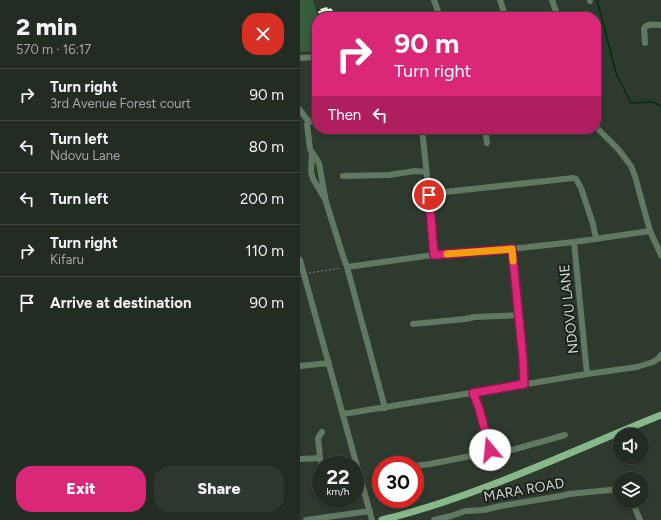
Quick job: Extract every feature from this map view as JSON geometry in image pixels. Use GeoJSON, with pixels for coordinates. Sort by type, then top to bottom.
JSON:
{"type":"FeatureCollection","features":[{"type":"Feature","properties":{"kind":"main road"},"geometry":{"type":"LineString","coordinates":[[382,520],[430,507],[472,492],[661,415]]}},
{"type":"Feature","properties":{"kind":"street"},"geometry":{"type":"LineString","coordinates":[[434,0],[438,12]]}},
{"type":"Feature","properties":{"kind":"street"},"geometry":{"type":"LineString","coordinates":[[500,0],[504,12]]}},
{"type":"Feature","properties":{"kind":"street"},"geometry":{"type":"LineString","coordinates":[[552,0],[556,12]]}},
{"type":"Feature","properties":{"kind":"street"},"geometry":{"type":"LineString","coordinates":[[645,43],[644,28],[648,25],[661,25]]}},
{"type":"Feature","properties":{"kind":"street"},"geometry":{"type":"LineString","coordinates":[[300,58],[312,57]]}},
{"type":"Feature","properties":{"kind":"street"},"geometry":{"type":"LineString","coordinates":[[300,110],[309,122]]}},
{"type":"Feature","properties":{"kind":"street"},"geometry":{"type":"LineString","coordinates":[[309,122],[307,124],[310,150],[319,163],[326,202],[347,266],[384,408]]}},
{"type":"Feature","properties":{"kind":"street"},"geometry":{"type":"LineString","coordinates":[[601,132],[618,149],[631,166],[650,231],[661,255]]}},
{"type":"Feature","properties":{"kind":"street"},"geometry":{"type":"LineString","coordinates":[[422,134],[434,255]]}},
{"type":"Feature","properties":{"kind":"street"},"geometry":{"type":"LineString","coordinates":[[486,134],[487,143]]}},
{"type":"Feature","properties":{"kind":"street"},"geometry":{"type":"LineString","coordinates":[[312,153],[311,172],[313,179],[326,202]]}},
{"type":"Feature","properties":{"kind":"street"},"geometry":{"type":"LineString","coordinates":[[343,176],[390,175],[415,171],[426,172]]}},
{"type":"Feature","properties":{"kind":"street"},"geometry":{"type":"LineString","coordinates":[[429,195],[573,178],[581,188],[594,224],[596,239]]}},
{"type":"Feature","properties":{"kind":"street"},"geometry":{"type":"LineString","coordinates":[[347,266],[434,255],[512,249],[574,242],[650,231]]}},
{"type":"Feature","properties":{"kind":"street","name":"NDOVU LANE"},"geometry":{"type":"LineString","coordinates":[[574,242],[587,374]]}},
{"type":"Feature","properties":{"kind":"street"},"geometry":{"type":"LineString","coordinates":[[512,249],[524,384]]}},
{"type":"Feature","properties":{"kind":"street"},"geometry":{"type":"LineString","coordinates":[[300,260],[372,520]]}},
{"type":"Feature","properties":{"kind":"street"},"geometry":{"type":"LineString","coordinates":[[413,324],[476,317],[519,315]]}},
{"type":"Feature","properties":{"kind":"street"},"geometry":{"type":"LineString","coordinates":[[343,414],[637,367],[653,362],[661,355]]}},
{"type":"Feature","properties":{"kind":"street"},"geometry":{"type":"LineString","coordinates":[[300,366],[329,363]]}},
{"type":"Feature","properties":{"kind":"street"},"geometry":{"type":"LineString","coordinates":[[473,393],[479,408],[491,452]]}},
{"type":"Feature","properties":{"kind":"street"},"geometry":{"type":"LineString","coordinates":[[320,456],[318,438],[322,432]]}},
{"type":"Feature","properties":{"kind":"street"},"geometry":{"type":"LineString","coordinates":[[424,465],[491,452],[505,452],[565,435]]}},
{"type":"Feature","properties":{"kind":"street"},"geometry":{"type":"LineString","coordinates":[[300,459],[312,461]]}},
{"type":"Feature","properties":{"kind":"street","name":"MARA ROAD"},"geometry":{"type":"LineString","coordinates":[[434,520],[465,512],[484,510],[569,494],[613,490]]}},
{"type":"Feature","properties":{"kind":"street"},"geometry":{"type":"LineString","coordinates":[[635,508],[640,520]]}},
{"type":"Feature","properties":{"kind":"street"},"geometry":{"type":"LineString","coordinates":[[306,520],[370,510]]}},
{"type":"Feature","properties":{"kind":"path"},"geometry":{"type":"LineString","coordinates":[[304,274],[347,266]]}},
{"type":"Feature","properties":{"kind":"green space"},"geometry":{"type":"Polygon","coordinates":[[[300,0],[313,0],[317,12],[312,12],[312,51],[300,52],[300,0]]]}},
{"type":"Feature","properties":{"kind":"building"},"geometry":{"type":"Polygon","coordinates":[[[327,7],[328,9],[331,8],[333,12],[318,12],[321,11],[320,9],[327,7]]]}},
{"type":"Feature","properties":{"kind":"waterway"},"geometry":{"type":"LineString","coordinates":[[597,0],[600,12]]}},
{"type":"Feature","properties":{"kind":"waterway"},"geometry":{"type":"LineString","coordinates":[[601,15],[616,73],[631,103],[653,102],[661,106]]}},
{"type":"Feature","properties":{"kind":"slow traffic"},"geometry":{"type":"LineString","coordinates":[[447,254],[512,249],[513,261]]}},
{"type":"Feature","properties":{"kind":"route"},"geometry":{"type":"LineString","coordinates":[[429,195],[434,255],[512,249],[523,359],[524,384],[473,393],[479,408],[490,450]]}}]}
